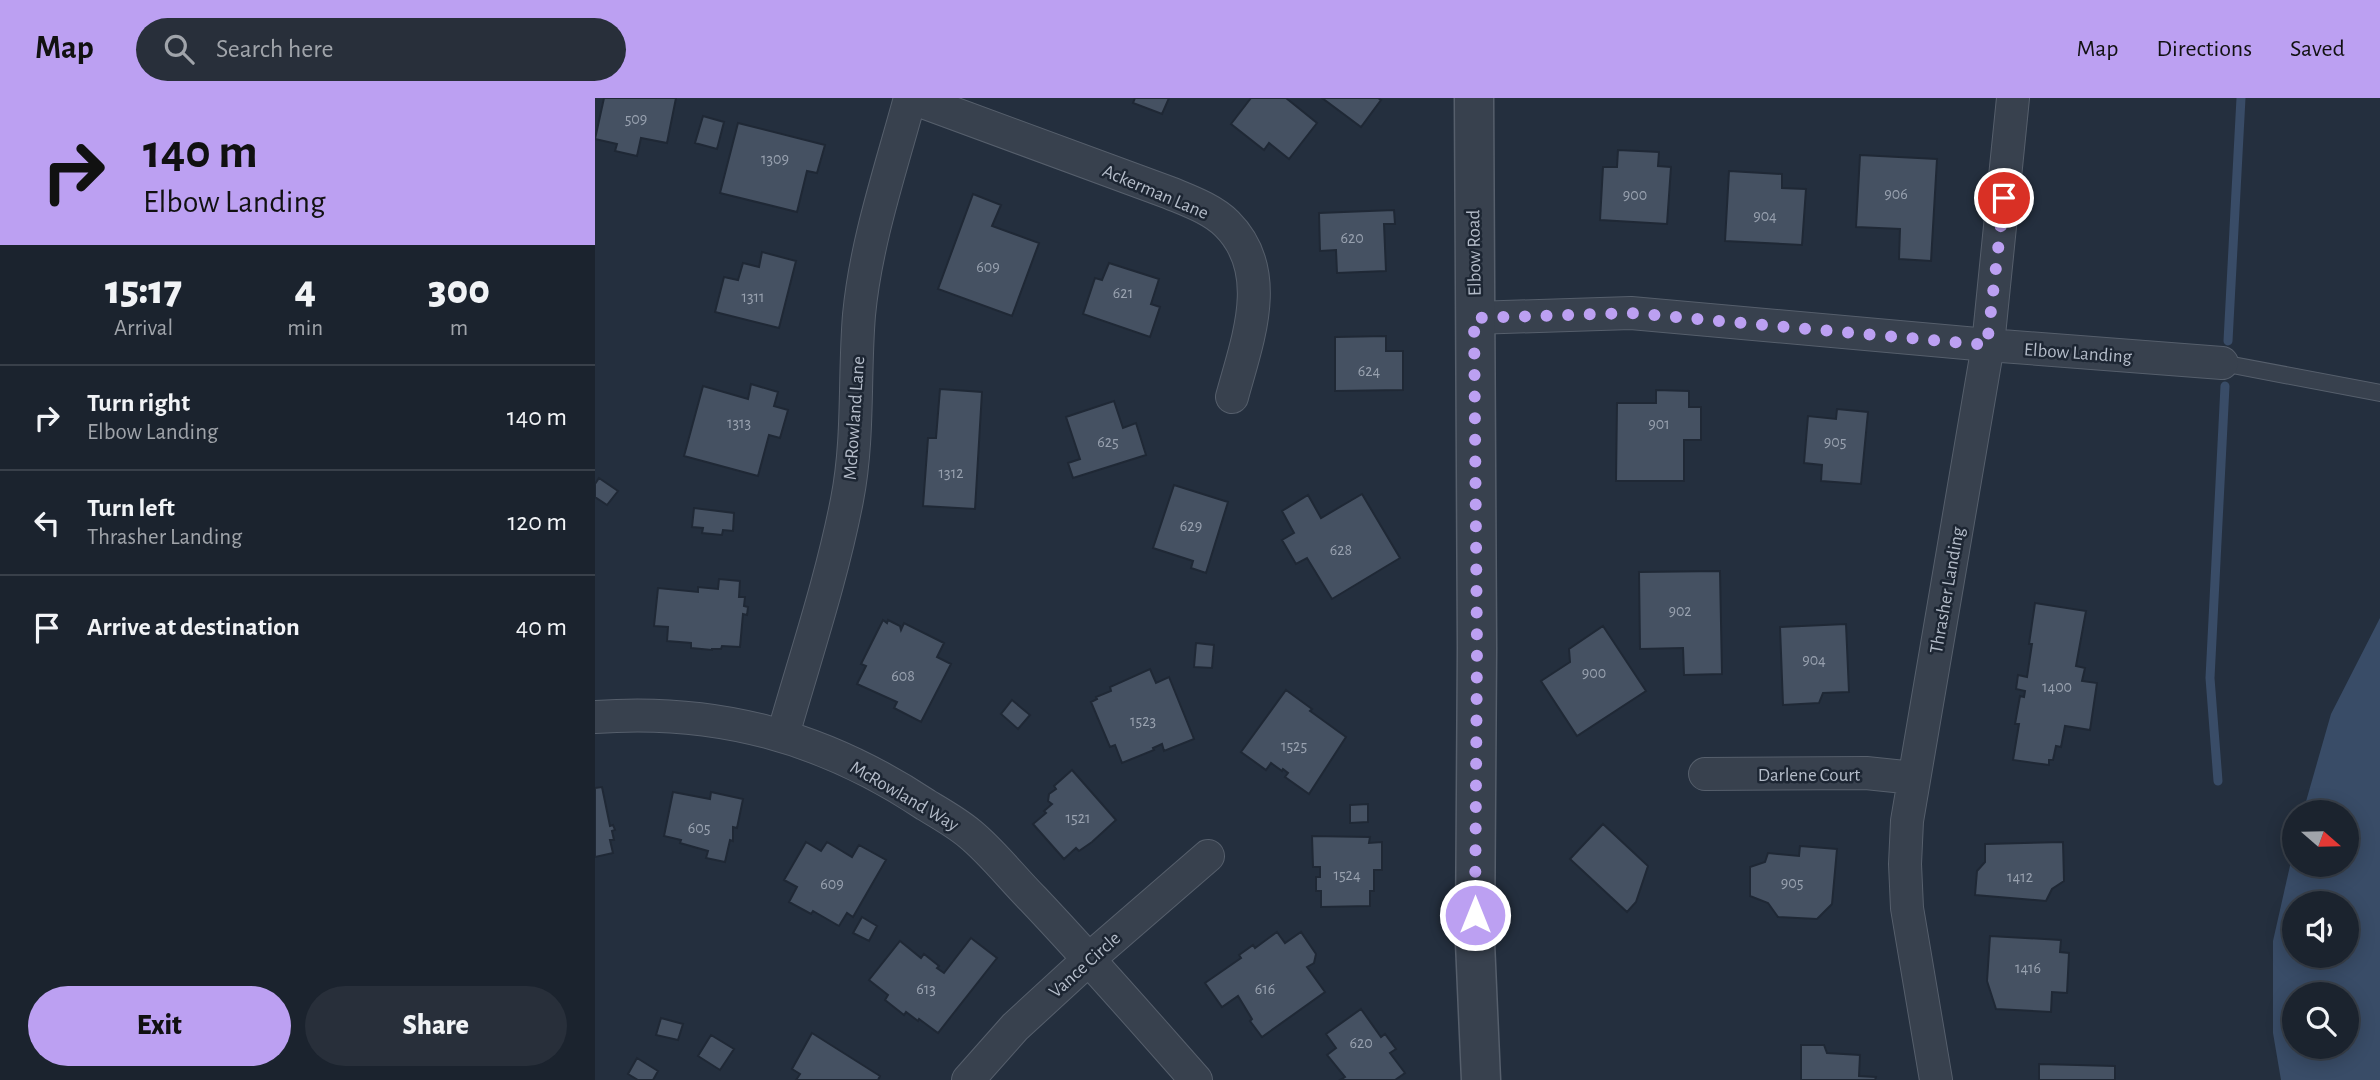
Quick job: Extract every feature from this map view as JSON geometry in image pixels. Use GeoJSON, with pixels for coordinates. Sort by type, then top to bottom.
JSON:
{"type":"FeatureCollection","features":[{"type":"Feature","properties":{"kind":"street","name":"Ackerman Lane"},"geometry":{"type":"LineString","coordinates":[[911,98],[1170,193],[1202,207],[1226,223],[1242,244],[1253,271],[1255,303],[1232,397]]}},
{"type":"Feature","properties":{"kind":"street","name":"McRowland Lane"},"geometry":{"type":"LineString","coordinates":[[783,735],[847,501],[853,465],[859,316],[864,277],[911,98]]}},
{"type":"Feature","properties":{"kind":"street","name":"Elbow Road"},"geometry":{"type":"LineString","coordinates":[[1474,98],[1477,635],[1475,942],[1481,1080]]}},
{"type":"Feature","properties":{"kind":"street","name":"Thrasher Landing"},"geometry":{"type":"LineString","coordinates":[[1936,1080],[1907,908],[1906,843],[1914,778],[1987,345],[2013,98]]}},
{"type":"Feature","properties":{"kind":"street","name":"Elbow Landing"},"geometry":{"type":"LineString","coordinates":[[1474,318],[1631,313],[2222,363]]}},
{"type":"Feature","properties":{"kind":"street","name":"McRowland Way"},"geometry":{"type":"LineString","coordinates":[[595,717],[634,715],[695,719],[750,727],[828,751],[900,788],[970,834],[1089,959],[1196,1080]]}},
{"type":"Feature","properties":{"kind":"street","name":"Darlene Court"},"geometry":{"type":"LineString","coordinates":[[1705,774],[1865,774],[1914,778]]}},
{"type":"Feature","properties":{"kind":"street","name":"Vance Circle"},"geometry":{"type":"LineString","coordinates":[[968,1080],[1015,1027],[1208,856]]}},
{"type":"Feature","properties":{"kind":"lane"},"geometry":{"type":"LineString","coordinates":[[2222,363],[2380,393]]}},
{"type":"Feature","properties":{"kind":"water"},"geometry":{"type":"Polygon","coordinates":[[[2380,618],[2380,1080],[2281,1080],[2273,1033],[2273,941],[2282,901],[2282,968],[2359,968],[2359,891],[2284,891],[2287,877],[2359,877],[2359,800],[2306,800],[2331,714],[2380,618]]]}},
{"type":"Feature","properties":{"kind":"building"},"geometry":{"type":"Polygon","coordinates":[[[604,98],[676,98],[667,143],[641,138],[637,156],[615,151],[617,144],[595,139],[604,98]]]}},
{"type":"Feature","properties":{"kind":"building"},"geometry":{"type":"Polygon","coordinates":[[[1135,98],[1169,98],[1162,114],[1133,103],[1135,98]]]}},
{"type":"Feature","properties":{"kind":"building"},"geometry":{"type":"Polygon","coordinates":[[[1251,98],[1286,98],[1317,123],[1289,159],[1269,143],[1264,150],[1231,124],[1251,98]]]}},
{"type":"Feature","properties":{"kind":"building"},"geometry":{"type":"Polygon","coordinates":[[[1322,98],[1378,98],[1381,100],[1361,127],[1322,98]]]}},
{"type":"Feature","properties":{"kind":"building"},"geometry":{"type":"Polygon","coordinates":[[[703,116],[724,122],[717,149],[695,143],[703,116]]]}},
{"type":"Feature","properties":{"kind":"building"},"geometry":{"type":"Polygon","coordinates":[[[738,123],[825,145],[817,173],[807,171],[797,212],[720,193],[738,123]]]}},
{"type":"Feature","properties":{"kind":"building"},"geometry":{"type":"Polygon","coordinates":[[[1618,150],[1659,152],[1658,166],[1671,167],[1667,224],[1600,220],[1603,167],[1617,167],[1618,150]]]}},
{"type":"Feature","properties":{"kind":"building"},"geometry":{"type":"Polygon","coordinates":[[[1860,155],[1937,159],[1931,261],[1899,259],[1900,229],[1856,227],[1860,155]]]}},
{"type":"Feature","properties":{"kind":"building"},"geometry":{"type":"Polygon","coordinates":[[[1729,171],[1782,174],[1782,188],[1806,189],[1802,245],[1725,241],[1729,171]]]}},
{"type":"Feature","properties":{"kind":"building"},"geometry":{"type":"Polygon","coordinates":[[[973,194],[1001,205],[992,226],[1039,243],[1012,316],[938,289],[973,194]]]}},
{"type":"Feature","properties":{"kind":"building"},"geometry":{"type":"Polygon","coordinates":[[[1394,210],[1395,224],[1384,224],[1386,271],[1337,273],[1336,250],[1320,251],[1319,213],[1394,210]]]}},
{"type":"Feature","properties":{"kind":"building"},"geometry":{"type":"Polygon","coordinates":[[[762,252],[796,261],[779,328],[715,312],[724,277],[738,280],[743,263],[759,267],[762,252]]]}},
{"type":"Feature","properties":{"kind":"building"},"geometry":{"type":"Polygon","coordinates":[[[1109,263],[1159,279],[1151,304],[1160,307],[1150,337],[1083,314],[1095,278],[1102,280],[1109,263]]]}},
{"type":"Feature","properties":{"kind":"building"},"geometry":{"type":"Polygon","coordinates":[[[1386,336],[1386,351],[1403,351],[1403,390],[1335,391],[1335,337],[1386,336]]]}},
{"type":"Feature","properties":{"kind":"building"},"geometry":{"type":"Polygon","coordinates":[[[751,384],[778,392],[774,406],[788,410],[780,438],[769,435],[758,476],[684,456],[703,386],[748,399],[751,384]]]}},
{"type":"Feature","properties":{"kind":"building"},"geometry":{"type":"Polygon","coordinates":[[[940,389],[982,392],[975,509],[923,506],[928,438],[936,438],[940,389]]]}},
{"type":"Feature","properties":{"kind":"building"},"geometry":{"type":"Polygon","coordinates":[[[1656,390],[1689,391],[1689,407],[1701,407],[1701,440],[1684,440],[1684,481],[1616,481],[1617,403],[1656,403],[1656,390]]]}},
{"type":"Feature","properties":{"kind":"building"},"geometry":{"type":"Polygon","coordinates":[[[1114,401],[1123,428],[1136,423],[1146,455],[1073,478],[1068,463],[1080,459],[1066,417],[1114,401]]]}},
{"type":"Feature","properties":{"kind":"building"},"geometry":{"type":"Polygon","coordinates":[[[1837,409],[1868,412],[1861,484],[1821,481],[1822,465],[1804,463],[1808,416],[1836,419],[1837,409]]]}},
{"type":"Feature","properties":{"kind":"building"},"geometry":{"type":"Polygon","coordinates":[[[599,478],[618,491],[607,505],[595,497],[595,484],[599,478]]]}},
{"type":"Feature","properties":{"kind":"building"},"geometry":{"type":"Polygon","coordinates":[[[1174,485],[1228,502],[1206,573],[1191,568],[1193,561],[1153,548],[1174,485]]]}},
{"type":"Feature","properties":{"kind":"building"},"geometry":{"type":"Polygon","coordinates":[[[1362,494],[1400,558],[1332,599],[1307,558],[1296,564],[1282,540],[1294,533],[1282,511],[1308,495],[1321,518],[1362,494]]]}},
{"type":"Feature","properties":{"kind":"building"},"geometry":{"type":"Polygon","coordinates":[[[694,508],[734,513],[733,531],[723,530],[722,535],[702,533],[703,528],[692,527],[694,508]]]}},
{"type":"Feature","properties":{"kind":"building"},"geometry":{"type":"Polygon","coordinates":[[[1720,571],[1722,674],[1684,675],[1683,648],[1640,649],[1639,572],[1720,571]]]}},
{"type":"Feature","properties":{"kind":"building"},"geometry":{"type":"Polygon","coordinates":[[[719,579],[740,581],[739,597],[745,597],[744,606],[748,607],[747,615],[743,614],[740,647],[722,646],[721,649],[712,650],[691,648],[691,643],[667,641],[668,627],[654,626],[658,588],[698,592],[698,587],[718,589],[719,579]]]}},
{"type":"Feature","properties":{"kind":"building"},"geometry":{"type":"Polygon","coordinates":[[[2035,603],[2086,611],[2076,666],[2085,668],[2082,681],[2097,683],[2090,730],[2065,726],[2061,747],[2056,746],[2049,765],[2013,760],[2019,724],[2015,724],[2020,696],[2024,697],[2025,691],[2016,689],[2018,675],[2027,677],[2035,603]]]}},
{"type":"Feature","properties":{"kind":"building"},"geometry":{"type":"Polygon","coordinates":[[[883,620],[900,626],[901,630],[904,623],[944,643],[937,657],[951,664],[921,722],[894,708],[897,702],[857,684],[866,666],[861,664],[883,620]]]}},
{"type":"Feature","properties":{"kind":"building"},"geometry":{"type":"Polygon","coordinates":[[[1846,624],[1849,692],[1823,693],[1819,703],[1783,705],[1780,627],[1846,624]]]}},
{"type":"Feature","properties":{"kind":"building"},"geometry":{"type":"Polygon","coordinates":[[[1603,626],[1646,691],[1577,736],[1541,681],[1570,662],[1569,649],[1603,626]]]}},
{"type":"Feature","properties":{"kind":"building"},"geometry":{"type":"Polygon","coordinates":[[[1196,643],[1214,645],[1212,668],[1194,667],[1196,643]]]}},
{"type":"Feature","properties":{"kind":"building"},"geometry":{"type":"Polygon","coordinates":[[[1150,669],[1156,683],[1169,677],[1194,739],[1164,751],[1162,744],[1122,763],[1115,745],[1110,747],[1091,702],[1111,691],[1110,687],[1150,669]]]}},
{"type":"Feature","properties":{"kind":"building"},"geometry":{"type":"Polygon","coordinates":[[[1286,690],[1346,737],[1309,794],[1285,777],[1288,773],[1283,769],[1282,771],[1271,763],[1266,770],[1241,752],[1286,690]]]}},
{"type":"Feature","properties":{"kind":"building"},"geometry":{"type":"Polygon","coordinates":[[[1012,700],[1030,715],[1018,729],[1001,714],[1012,700]]]}},
{"type":"Feature","properties":{"kind":"building"},"geometry":{"type":"Polygon","coordinates":[[[1072,770],[1116,820],[1092,842],[1079,851],[1076,848],[1064,859],[1033,824],[1052,804],[1048,801],[1049,794],[1056,789],[1054,786],[1072,770]]]}},
{"type":"Feature","properties":{"kind":"building"},"geometry":{"type":"Polygon","coordinates":[[[602,787],[610,826],[613,825],[615,830],[612,831],[614,840],[610,840],[613,853],[595,857],[595,788],[602,787]]]}},
{"type":"Feature","properties":{"kind":"building"},"geometry":{"type":"Polygon","coordinates":[[[673,792],[710,799],[711,792],[743,799],[737,828],[733,827],[733,841],[730,840],[725,862],[706,858],[708,851],[664,836],[673,792]]]}},
{"type":"Feature","properties":{"kind":"building"},"geometry":{"type":"Polygon","coordinates":[[[1368,804],[1368,822],[1350,823],[1350,805],[1368,804]]]}},
{"type":"Feature","properties":{"kind":"building"},"geometry":{"type":"Polygon","coordinates":[[[1603,824],[1648,866],[1636,902],[1627,912],[1570,859],[1603,824]]]}},
{"type":"Feature","properties":{"kind":"building"},"geometry":{"type":"Polygon","coordinates":[[[1312,836],[1370,837],[1369,843],[1382,842],[1382,870],[1374,870],[1374,891],[1370,891],[1370,906],[1321,907],[1321,891],[1316,891],[1316,877],[1320,877],[1320,867],[1313,867],[1312,836]]]}},
{"type":"Feature","properties":{"kind":"building"},"geometry":{"type":"Polygon","coordinates":[[[806,842],[821,851],[827,842],[852,857],[859,845],[886,860],[853,917],[847,913],[839,926],[813,911],[811,914],[789,902],[797,887],[784,880],[806,842]]]}},
{"type":"Feature","properties":{"kind":"building"},"geometry":{"type":"Polygon","coordinates":[[[2063,842],[2064,881],[2052,889],[2046,901],[1975,895],[1977,871],[1985,862],[1985,844],[2063,842]]]}},
{"type":"Feature","properties":{"kind":"building"},"geometry":{"type":"Polygon","coordinates":[[[1800,846],[1837,849],[1832,904],[1817,919],[1778,917],[1768,903],[1750,896],[1750,867],[1765,862],[1768,853],[1799,856],[1800,846]]]}},
{"type":"Feature","properties":{"kind":"building"},"geometry":{"type":"Polygon","coordinates":[[[862,917],[877,926],[869,941],[853,933],[862,917]]]}},
{"type":"Feature","properties":{"kind":"building"},"geometry":{"type":"Polygon","coordinates":[[[1277,932],[1285,943],[1301,932],[1316,954],[1314,963],[1307,967],[1325,992],[1262,1037],[1250,1021],[1252,1019],[1238,996],[1222,1007],[1205,983],[1241,958],[1239,955],[1253,945],[1255,948],[1277,932]]]}},
{"type":"Feature","properties":{"kind":"building"},"geometry":{"type":"Polygon","coordinates":[[[1990,936],[2061,940],[2060,952],[2069,953],[2067,993],[2052,992],[2051,1012],[1996,1009],[1987,981],[1990,936]]]}},
{"type":"Feature","properties":{"kind":"building"},"geometry":{"type":"Polygon","coordinates":[[[971,938],[997,958],[938,1033],[906,1012],[904,1015],[885,1000],[888,995],[869,980],[900,941],[921,958],[924,954],[944,973],[971,938]]]}},
{"type":"Feature","properties":{"kind":"building"},"geometry":{"type":"Polygon","coordinates":[[[1361,1009],[1381,1037],[1385,1034],[1396,1049],[1390,1053],[1405,1073],[1395,1080],[1340,1080],[1345,1077],[1327,1055],[1336,1048],[1326,1034],[1361,1009]]]}},
{"type":"Feature","properties":{"kind":"building"},"geometry":{"type":"Polygon","coordinates":[[[661,1018],[683,1024],[678,1040],[656,1035],[661,1018]]]}},
{"type":"Feature","properties":{"kind":"building"},"geometry":{"type":"Polygon","coordinates":[[[812,1033],[880,1076],[878,1080],[796,1080],[800,1074],[792,1069],[812,1033]]]}},
{"type":"Feature","properties":{"kind":"building"},"geometry":{"type":"Polygon","coordinates":[[[711,1035],[734,1049],[720,1070],[698,1056],[711,1035]]]}},
{"type":"Feature","properties":{"kind":"building"},"geometry":{"type":"Polygon","coordinates":[[[1801,1045],[1824,1045],[1827,1053],[1860,1055],[1859,1076],[1876,1077],[1875,1080],[1801,1080],[1801,1045]]]}},
{"type":"Feature","properties":{"kind":"building"},"geometry":{"type":"Polygon","coordinates":[[[637,1058],[658,1071],[653,1080],[638,1080],[628,1074],[637,1058]]]}},
{"type":"Feature","properties":{"kind":"building"},"geometry":{"type":"Polygon","coordinates":[[[2039,1064],[2115,1066],[2115,1080],[2039,1080],[2039,1064]]]}},
{"type":"Feature","properties":{"kind":"waterway"},"geometry":{"type":"LineString","coordinates":[[2228,341],[2241,98]]}},
{"type":"Feature","properties":{"kind":"waterway"},"geometry":{"type":"LineString","coordinates":[[2218,781],[2210,678],[2225,386]]}},
{"type":"Feature","properties":{"kind":"route"},"geometry":{"type":"LineString","coordinates":[[1475,915],[1477,648],[1474,318],[1631,313],[1987,345],[2004,198]]}}]}
